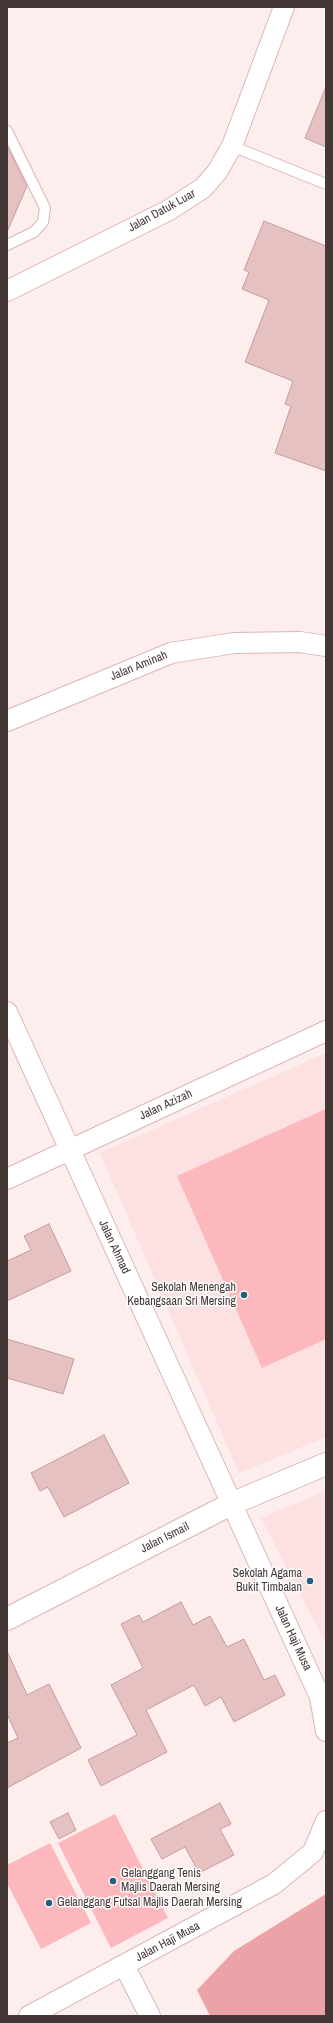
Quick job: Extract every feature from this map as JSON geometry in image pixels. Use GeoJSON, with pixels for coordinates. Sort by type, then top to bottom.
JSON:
{"type":"FeatureCollection","features":[{"type":"Feature","properties":{"kind":"street","name":"Jalan Datuk Luar"},"geometry":{"type":"LineString","coordinates":[[7,291],[169,210],[203,188],[217,172],[232,146],[284,7]]}},
{"type":"Feature","properties":{"kind":"street","name":"Jalan Aminah"},"geometry":{"type":"LineString","coordinates":[[7,721],[171,653],[234,643],[300,642],[326,646]]}},
{"type":"Feature","properties":{"kind":"street","name":"Jalan Ahmad"},"geometry":{"type":"LineString","coordinates":[[7,1012],[231,1504]]}},
{"type":"Feature","properties":{"kind":"street","name":"Jalan Azizah"},"geometry":{"type":"LineString","coordinates":[[7,1179],[326,1031]]}},
{"type":"Feature","properties":{"kind":"street","name":"Jalan Ismail"},"geometry":{"type":"LineString","coordinates":[[7,1619],[231,1504],[326,1464]]}},
{"type":"Feature","properties":{"kind":"street","name":"Jalan Haji Musa"},"geometry":{"type":"LineString","coordinates":[[231,1504],[320,1697],[326,1731]]}},
{"type":"Feature","properties":{"kind":"street","name":"Jalan Haji Musa"},"geometry":{"type":"LineString","coordinates":[[29,2016],[274,1884],[313,1852],[326,1821]]}},
{"type":"Feature","properties":{"kind":"street"},"geometry":{"type":"LineString","coordinates":[[124,1965],[150,2016]]}},
{"type":"Feature","properties":{"kind":"lane"},"geometry":{"type":"LineString","coordinates":[[7,131],[45,208],[43,222],[34,232],[7,245]]}},
{"type":"Feature","properties":{"kind":"lane"},"geometry":{"type":"LineString","coordinates":[[232,146],[326,184]]}},
{"type":"Feature","properties":{"kind":"shaded area","name":"Sekolah Menengah Kebangsaan Sri Mersing"},"geometry":{"type":"Polygon","coordinates":[[[326,1053],[326,1437],[239,1473],[100,1153],[326,1053]]]}},
{"type":"Feature","properties":{"kind":"shaded area"},"geometry":{"type":"Polygon","coordinates":[[[326,1109],[326,1339],[262,1368],[177,1176],[326,1109]]]}},
{"type":"Feature","properties":{"kind":"shaded area","name":"Sekolah Agama Bukit Timbalan"},"geometry":{"type":"Polygon","coordinates":[[[326,1491],[326,1644],[261,1518],[326,1491]]]}},
{"type":"Feature","properties":{"kind":"shaded area","name":"Gelanggang Tenis Majlis Daerah Mersing"},"geometry":{"type":"Polygon","coordinates":[[[115,1814],[168,1918],[111,1948],[58,1843],[115,1814]]]}},
{"type":"Feature","properties":{"kind":"shaded area","name":"Gelanggang Futsal Majlis Daerah Mersing"},"geometry":{"type":"Polygon","coordinates":[[[50,1843],[91,1923],[41,1949],[7,1883],[7,1865],[50,1843]]]}},
{"type":"Feature","properties":{"kind":"shaded area"},"geometry":{"type":"Polygon","coordinates":[[[326,1894],[326,2016],[210,2016],[197,1990],[234,1951],[326,1894]]]}},
{"type":"Feature","properties":{"kind":"building"},"geometry":{"type":"Polygon","coordinates":[[[326,89],[326,147],[305,138],[326,89]]]}},
{"type":"Feature","properties":{"kind":"building"},"geometry":{"type":"Polygon","coordinates":[[[7,146],[27,186],[7,232],[7,146]]]}},
{"type":"Feature","properties":{"kind":"building"},"geometry":{"type":"Polygon","coordinates":[[[264,221],[326,246],[326,471],[275,453],[291,406],[285,404],[293,381],[245,362],[269,300],[242,289],[249,272],[244,270],[264,221]]]}},
{"type":"Feature","properties":{"kind":"building"},"geometry":{"type":"Polygon","coordinates":[[[49,1224],[71,1271],[7,1301],[7,1261],[31,1250],[24,1236],[49,1224]]]}},
{"type":"Feature","properties":{"kind":"building"},"geometry":{"type":"Polygon","coordinates":[[[7,1339],[74,1359],[63,1394],[7,1378],[7,1339]]]}},
{"type":"Feature","properties":{"kind":"building"},"geometry":{"type":"Polygon","coordinates":[[[104,1435],[129,1483],[64,1517],[48,1487],[40,1491],[31,1473],[104,1435]]]}},
{"type":"Feature","properties":{"kind":"building"},"geometry":{"type":"Polygon","coordinates":[[[181,1602],[193,1625],[210,1616],[227,1647],[244,1639],[264,1680],[275,1675],[285,1695],[234,1722],[221,1697],[205,1706],[194,1685],[146,1710],[167,1752],[101,1786],[88,1760],[137,1735],[111,1685],[143,1668],[121,1624],[139,1615],[143,1622],[181,1602]]]}},
{"type":"Feature","properties":{"kind":"building"},"geometry":{"type":"Polygon","coordinates":[[[7,1651],[27,1695],[49,1684],[81,1748],[7,1788],[7,1743],[18,1738],[7,1714],[7,1651]]]}},
{"type":"Feature","properties":{"kind":"building"},"geometry":{"type":"Polygon","coordinates":[[[220,1803],[231,1824],[220,1829],[234,1855],[199,1873],[185,1847],[162,1859],[151,1839],[220,1803]]]}},
{"type":"Feature","properties":{"kind":"building"},"geometry":{"type":"Polygon","coordinates":[[[68,1813],[76,1830],[59,1839],[50,1822],[68,1813]]]}},
{"type":"Feature","properties":{"kind":"place","name":"Sekolah Menengah Kebangsaan Sri Mersing"},"geometry":{"type":"Point","coordinates":[244,1295]}},
{"type":"Feature","properties":{"kind":"place","name":"Sekolah Agama Bukit Timbalan"},"geometry":{"type":"Point","coordinates":[310,1581]}},
{"type":"Feature","properties":{"kind":"place","name":"Gelanggang Tenis Majlis Daerah Mersing"},"geometry":{"type":"Point","coordinates":[113,1881]}},
{"type":"Feature","properties":{"kind":"place","name":"Gelanggang Futsal Majlis Daerah Mersing"},"geometry":{"type":"Point","coordinates":[49,1903]}}]}
